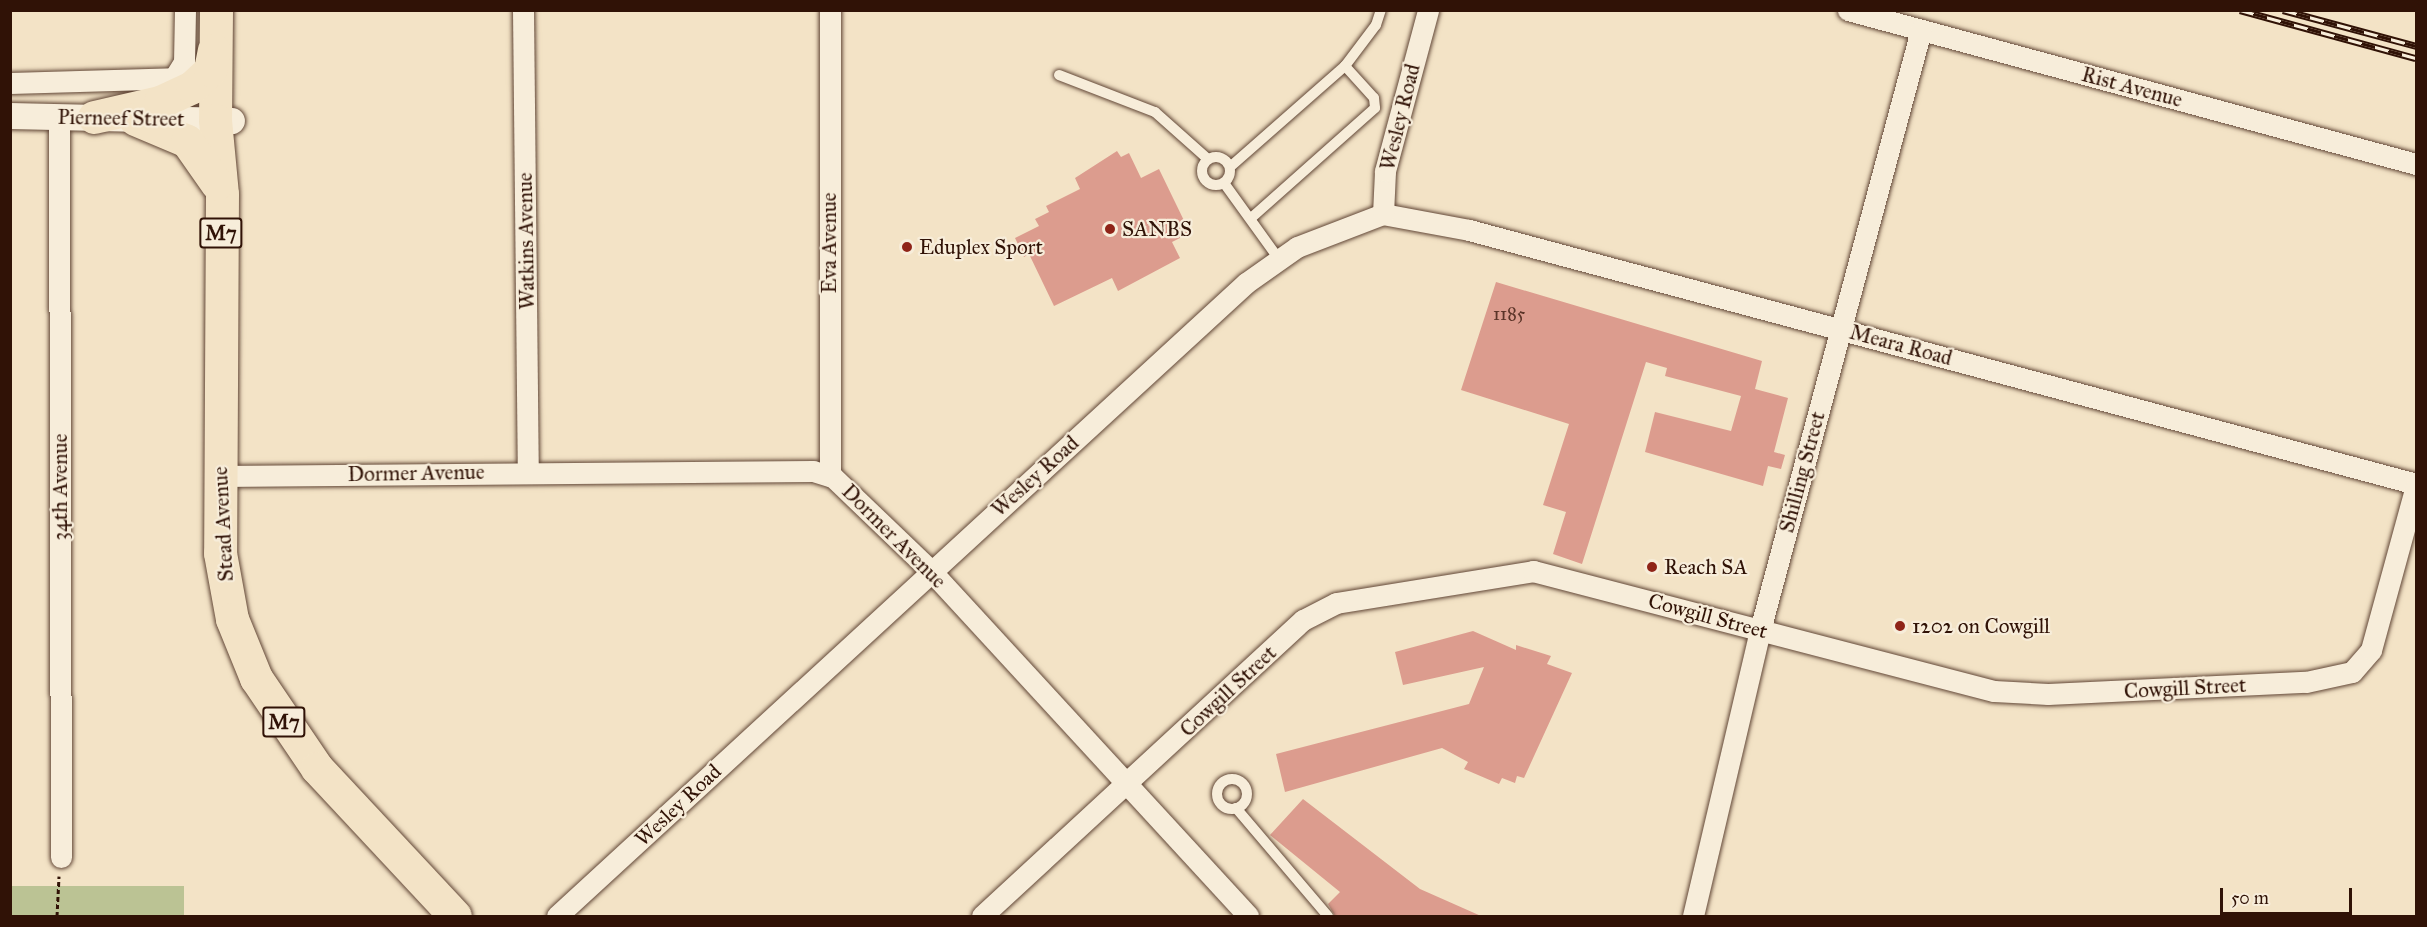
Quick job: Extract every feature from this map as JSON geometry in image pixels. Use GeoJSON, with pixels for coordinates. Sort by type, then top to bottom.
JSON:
{"type":"FeatureCollection","features":[{"type":"Feature","properties":{"kind":"main road","name":"Stead Avenue"},"geometry":{"type":"LineString","coordinates":[[216,10],[215,45],[223,120]]}},
{"type":"Feature","properties":{"kind":"main road","name":"Stead Avenue"},"geometry":{"type":"LineString","coordinates":[[230,10],[221,161],[220,476],[222,571],[236,634],[251,669],[317,768],[455,916]]}},
{"type":"Feature","properties":{"kind":"main road"},"geometry":{"type":"LineString","coordinates":[[94,117],[160,102],[192,87],[210,69],[215,45]]}},
{"type":"Feature","properties":{"kind":"main road"},"geometry":{"type":"LineString","coordinates":[[135,118],[179,136],[195,147],[222,194]]}},
{"type":"Feature","properties":{"kind":"street"},"geometry":{"type":"LineString","coordinates":[[10,83],[174,78],[184,62],[185,10]]}},
{"type":"Feature","properties":{"kind":"street","name":"Watkins Avenue"},"geometry":{"type":"LineString","coordinates":[[523,10],[528,472]]}},
{"type":"Feature","properties":{"kind":"street","name":"Eva Avenue"},"geometry":{"type":"LineString","coordinates":[[830,10],[830,476]]}},
{"type":"Feature","properties":{"kind":"street","name":"Wesley Road"},"geometry":{"type":"LineString","coordinates":[[557,916],[1278,258],[1383,214],[1385,171],[1428,10]]}},
{"type":"Feature","properties":{"kind":"street","name":"Rist Avenue"},"geometry":{"type":"LineString","coordinates":[[1848,10],[2416,164]]}},
{"type":"Feature","properties":{"kind":"street","name":"Shilling Street"},"geometry":{"type":"LineString","coordinates":[[1693,916],[1760,630],[1921,30]]}},
{"type":"Feature","properties":{"kind":"street","name":"Pierneef Street"},"geometry":{"type":"LineString","coordinates":[[10,116],[223,120]]}},
{"type":"Feature","properties":{"kind":"street","name":"34th Avenue"},"geometry":{"type":"LineString","coordinates":[[59,117],[61,857]]}},
{"type":"Feature","properties":{"kind":"street","name":"Meara Road"},"geometry":{"type":"LineString","coordinates":[[1383,214],[1469,230],[2416,484]]}},
{"type":"Feature","properties":{"kind":"street","name":"Dormer Avenue"},"geometry":{"type":"LineString","coordinates":[[220,476],[813,471],[830,476],[860,498],[932,572],[1248,916]]}},
{"type":"Feature","properties":{"kind":"street","name":"Cowgill Street"},"geometry":{"type":"LineString","coordinates":[[982,916],[1127,785],[1303,620],[1336,603],[1533,571],[1971,686],[2021,694],[2336,677],[2357,668],[2371,650],[2416,484]]}},
{"type":"Feature","properties":{"kind":"lane"},"geometry":{"type":"LineString","coordinates":[[1208,159],[1202,170],[1204,179],[1216,186],[1224,183],[1230,167],[1345,66],[1376,25],[1381,10]]}},
{"type":"Feature","properties":{"kind":"lane"},"geometry":{"type":"LineString","coordinates":[[1251,218],[1375,108],[1374,98],[1345,66]]}},
{"type":"Feature","properties":{"kind":"lane"},"geometry":{"type":"LineString","coordinates":[[1059,75],[1155,112],[1208,159],[1221,158],[1230,167]]}},
{"type":"Feature","properties":{"kind":"lane"},"geometry":{"type":"LineString","coordinates":[[1224,183],[1278,258]]}},
{"type":"Feature","properties":{"kind":"lane"},"geometry":{"type":"LineString","coordinates":[[1236,808],[1328,916]]}},
{"type":"Feature","properties":{"kind":"path"},"geometry":{"type":"LineString","coordinates":[[57,916],[61,857]]}},
{"type":"Feature","properties":{"kind":"green space"},"geometry":{"type":"Polygon","coordinates":[[[11,886],[184,886],[184,916],[11,916],[11,886]]]}},
{"type":"Feature","properties":{"kind":"building","name":"SANBS"},"geometry":{"type":"Polygon","coordinates":[[[1117,151],[1121,157],[1129,153],[1141,178],[1159,169],[1190,233],[1172,242],[1180,258],[1118,291],[1112,278],[1054,306],[1029,254],[1024,257],[1015,238],[1039,226],[1035,219],[1049,212],[1046,206],[1080,189],[1075,178],[1117,151]]]}},
{"type":"Feature","properties":{"kind":"building"},"geometry":{"type":"Polygon","coordinates":[[[1496,282],[1762,361],[1755,389],[1788,398],[1774,452],[1785,455],[1781,469],[1768,466],[1763,486],[1645,452],[1655,412],[1731,431],[1741,396],[1665,376],[1667,368],[1646,362],[1582,564],[1553,554],[1566,512],[1543,505],[1569,424],[1461,390],[1496,282]]]}},
{"type":"Feature","properties":{"kind":"building"},"geometry":{"type":"Polygon","coordinates":[[[1473,631],[1516,650],[1516,645],[1551,656],[1547,664],[1572,673],[1524,778],[1517,776],[1515,783],[1502,778],[1499,784],[1464,769],[1468,762],[1442,748],[1285,792],[1276,754],[1469,704],[1484,667],[1403,685],[1395,652],[1473,631]]]}},
{"type":"Feature","properties":{"kind":"building"},"geometry":{"type":"Polygon","coordinates":[[[1303,799],[1420,889],[1481,916],[1335,916],[1328,904],[1340,892],[1270,835],[1303,799]]]}},
{"type":"Feature","properties":{"kind":"railway"},"geometry":{"type":"LineString","coordinates":[[2240,10],[2416,58]]}},
{"type":"Feature","properties":{"kind":"railway"},"geometry":{"type":"LineString","coordinates":[[2283,10],[2416,46]]}},
{"type":"Feature","properties":{"kind":"place","name":"SANBS"},"geometry":{"type":"Point","coordinates":[1110,229]}},
{"type":"Feature","properties":{"kind":"place","name":"Eduplex Sport"},"geometry":{"type":"Point","coordinates":[907,247]}},
{"type":"Feature","properties":{"kind":"place","name":"Reach SA"},"geometry":{"type":"Point","coordinates":[1652,567]}},
{"type":"Feature","properties":{"kind":"place","name":"1202 on Cowgill"},"geometry":{"type":"Point","coordinates":[1900,626]}}]}
